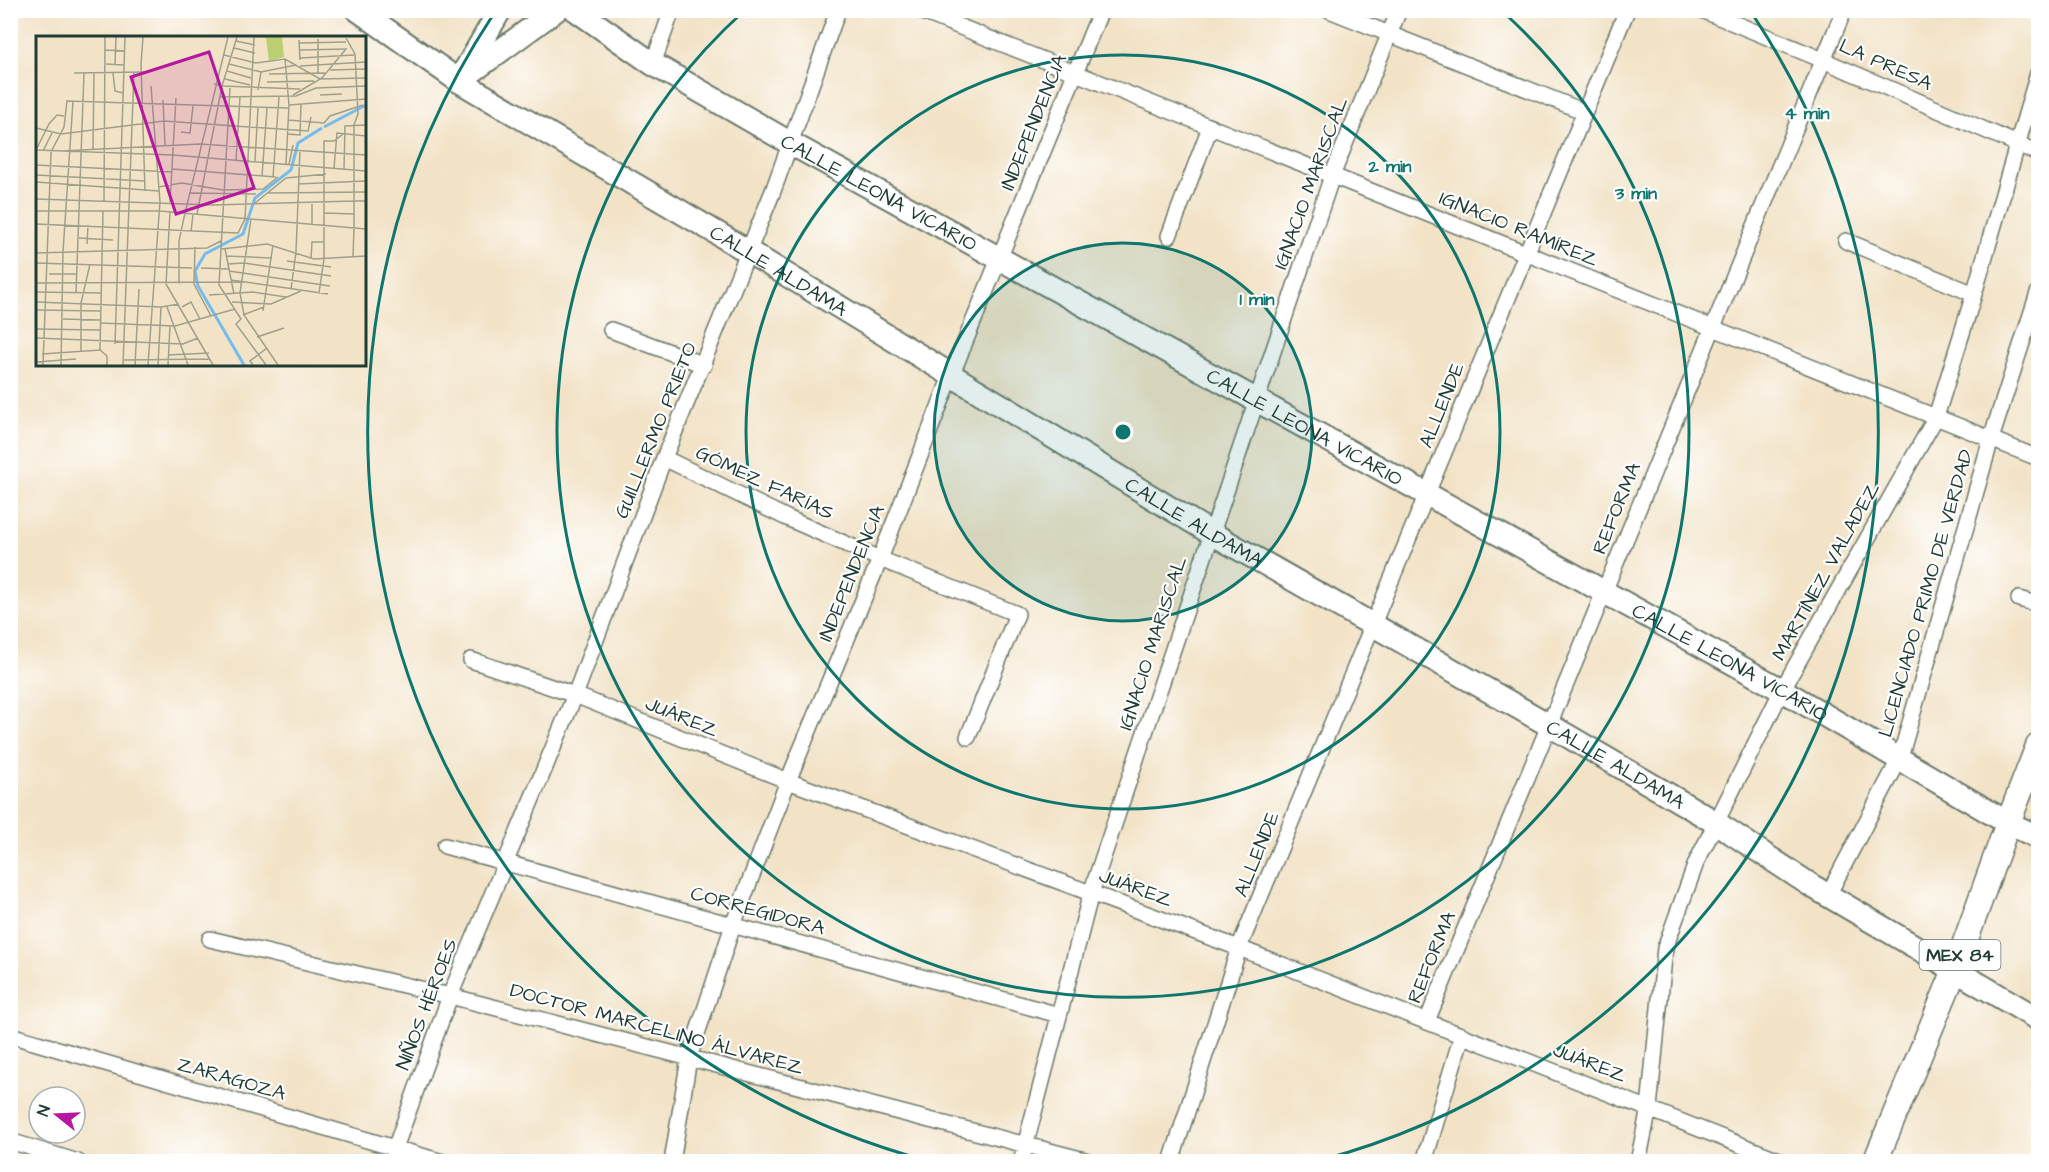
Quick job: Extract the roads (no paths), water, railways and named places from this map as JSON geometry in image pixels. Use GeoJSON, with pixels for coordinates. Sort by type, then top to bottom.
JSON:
{"type":"FeatureCollection","features":[{"type":"Feature","properties":{"kind":"main road","name":"CALLE ALDAMA"},"geometry":{"type":"LineString","coordinates":[[358,10],[459,81],[749,252],[1211,533],[1715,822],[1828,895],[2038,1019]]}},
{"type":"Feature","properties":{"kind":"main road"},"geometry":{"type":"LineString","coordinates":[[459,81],[500,10]]}},
{"type":"Feature","properties":{"kind":"main road"},"geometry":{"type":"LineString","coordinates":[[459,81],[556,10]]}},
{"type":"Feature","properties":{"kind":"main road","name":"CALLE LEONA VICARIO"},"geometry":{"type":"LineString","coordinates":[[576,10],[653,64],[790,143],[1782,690],[2008,823],[2038,837]]}},
{"type":"Feature","properties":{"kind":"main road","name":"MEX 84"},"geometry":{"type":"LineString","coordinates":[[1875,1161],[1955,970],[2038,746]]}},
{"type":"Feature","properties":{"kind":"street"},"geometry":{"type":"LineString","coordinates":[[653,64],[672,10]]}},
{"type":"Feature","properties":{"kind":"street","name":"GUILLERMO PRIETO"},"geometry":{"type":"LineString","coordinates":[[505,863],[575,695],[664,458],[749,252],[838,10]]}},
{"type":"Feature","properties":{"kind":"street","name":"IGNACIO RAMÍREZ"},"geometry":{"type":"LineString","coordinates":[[918,10],[2038,458]]}},
{"type":"Feature","properties":{"kind":"street","name":"INDEPENDENCIA"},"geometry":{"type":"LineString","coordinates":[[672,1161],[689,1058],[733,925],[788,781],[1101,10]]}},
{"type":"Feature","properties":{"kind":"street"},"geometry":{"type":"LineString","coordinates":[[1329,10],[1585,112]]}},
{"type":"Feature","properties":{"kind":"street","name":"IGNACIO MARISCAL"},"geometry":{"type":"LineString","coordinates":[[1021,1161],[1091,893],[1332,176],[1399,10]]}},
{"type":"Feature","properties":{"kind":"street","name":"ALLENDE"},"geometry":{"type":"LineString","coordinates":[[1171,1161],[1239,948],[1627,10]]}},
{"type":"Feature","properties":{"kind":"street","name":"LA PRESA"},"geometry":{"type":"LineString","coordinates":[[1702,10],[2038,153]]}},
{"type":"Feature","properties":{"kind":"street","name":"REFORMA"},"geometry":{"type":"LineString","coordinates":[[1427,1022],[1844,10]]}},
{"type":"Feature","properties":{"kind":"street","name":"MARTÍNEZ VALADEZ"},"geometry":{"type":"LineString","coordinates":[[1638,1161],[1649,1108],[1665,948],[1696,863],[1782,690],[1936,417],[2038,73]]}},
{"type":"Feature","properties":{"kind":"street"},"geometry":{"type":"LineString","coordinates":[[1169,236],[1210,127]]}},
{"type":"Feature","properties":{"kind":"street"},"geometry":{"type":"LineString","coordinates":[[1845,241],[1974,294]]}},
{"type":"Feature","properties":{"kind":"street","name":"LICENCIADO PRIMO DE VERDAD"},"geometry":{"type":"LineString","coordinates":[[1828,895],[1900,758],[1990,439],[2038,293]]}},
{"type":"Feature","properties":{"kind":"street"},"geometry":{"type":"LineString","coordinates":[[611,330],[704,365]]}},
{"type":"Feature","properties":{"kind":"street","name":"GÓMEZ FARÍAS"},"geometry":{"type":"LineString","coordinates":[[664,458],[787,518],[880,559],[1017,614],[968,737]]}},
{"type":"Feature","properties":{"kind":"street"},"geometry":{"type":"LineString","coordinates":[[2019,599],[2038,604]]}},
{"type":"Feature","properties":{"kind":"street","name":"JUÁREZ"},"geometry":{"type":"LineString","coordinates":[[471,660],[575,695],[788,781],[1239,948],[1784,1161]]}},
{"type":"Feature","properties":{"kind":"street","name":"CORREGIDORA"},"geometry":{"type":"LineString","coordinates":[[446,846],[1059,1015]]}},
{"type":"Feature","properties":{"kind":"street","name":"NIÑOS HÉROES"},"geometry":{"type":"LineString","coordinates":[[393,1155],[450,996],[505,863]]}},
{"type":"Feature","properties":{"kind":"street","name":"DOCTOR MARCELINO ÁLVAREZ"},"geometry":{"type":"LineString","coordinates":[[210,939],[450,996],[1092,1161]]}},
{"type":"Feature","properties":{"kind":"street","name":"ZARAGOZA"},"geometry":{"type":"LineString","coordinates":[[10,1035],[393,1155],[442,1161]]}},
{"type":"Feature","properties":{"kind":"street"},"geometry":{"type":"LineString","coordinates":[[1424,1161],[1462,1035]]}},
{"type":"Feature","properties":{"kind":"street"},"geometry":{"type":"LineString","coordinates":[[10,1141],[78,1161]]}}]}
